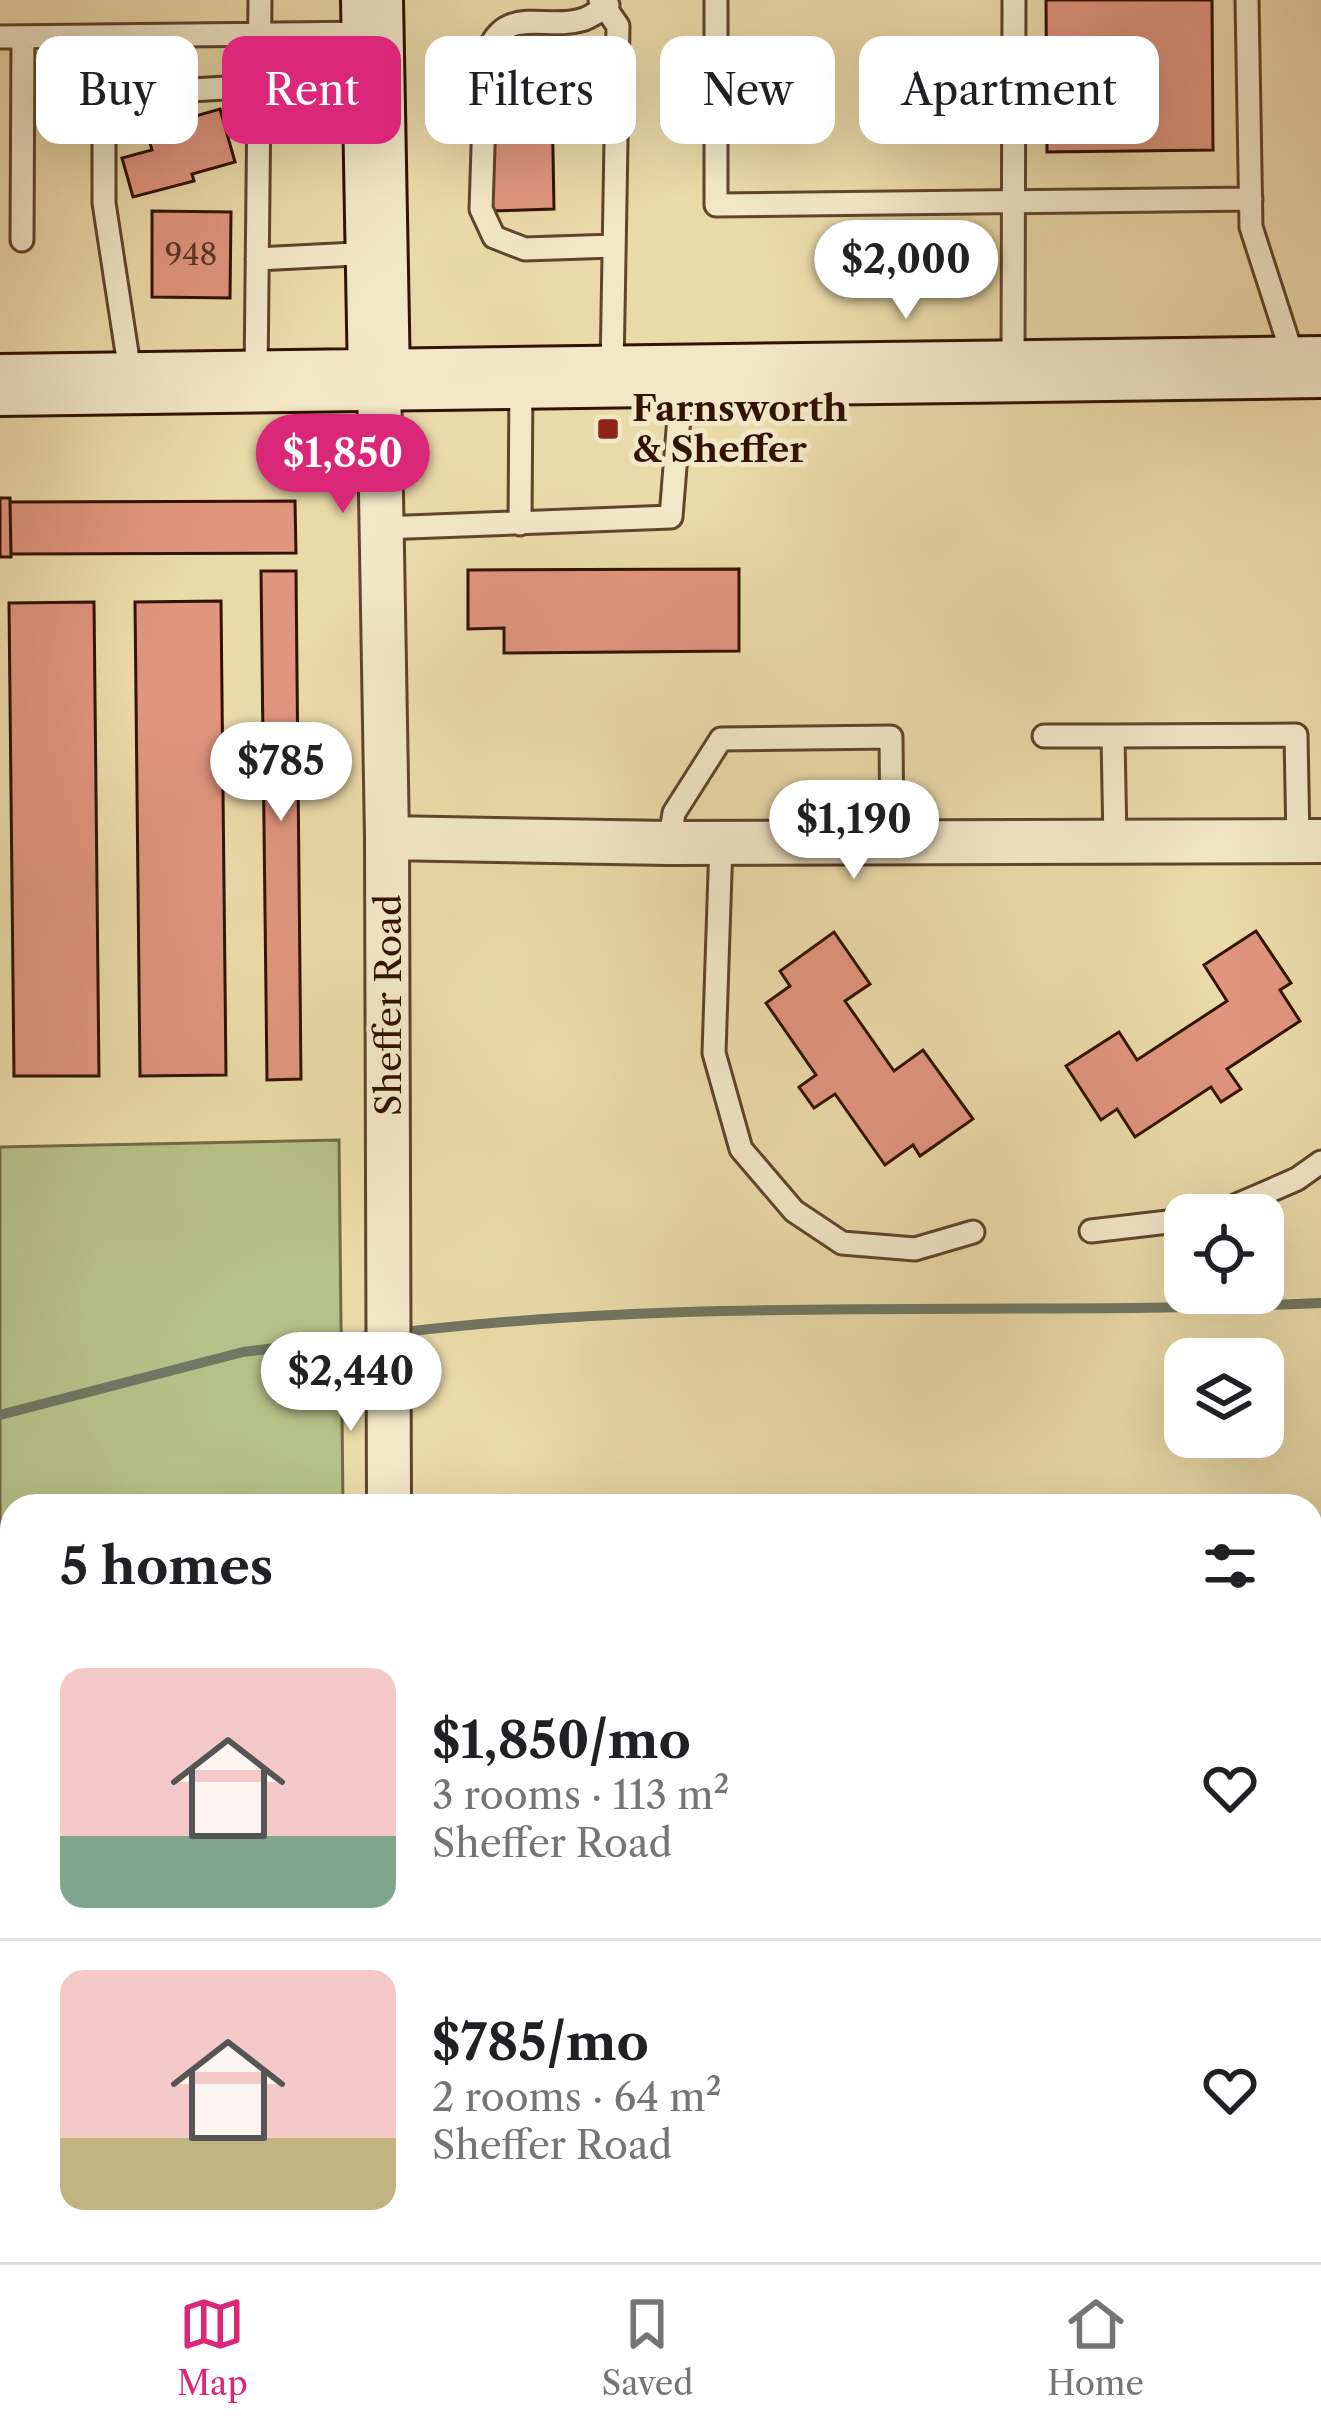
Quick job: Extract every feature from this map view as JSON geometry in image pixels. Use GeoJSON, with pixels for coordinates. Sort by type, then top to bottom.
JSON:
{"type":"FeatureCollection","features":[{"type":"Feature","properties":{"kind":"main road","name":"Sheffer Road"},"geometry":{"type":"LineString","coordinates":[[374,144],[379,380]]}},
{"type":"Feature","properties":{"kind":"main road"},"geometry":{"type":"LineString","coordinates":[[0,385],[1308,367]]}},
{"type":"Feature","properties":{"kind":"street","name":"Sheffer Road"},"geometry":{"type":"LineString","coordinates":[[379,380],[387,838],[389,1494]]}},
{"type":"Feature","properties":{"kind":"street"},"geometry":{"type":"LineString","coordinates":[[387,838],[669,843],[1309,842]]}},
{"type":"Feature","properties":{"kind":"lane"},"geometry":{"type":"LineString","coordinates":[[260,0],[261,34]]}},
{"type":"Feature","properties":{"kind":"lane"},"geometry":{"type":"LineString","coordinates":[[716,0],[716,205],[1251,199]]}},
{"type":"Feature","properties":{"kind":"lane"},"geometry":{"type":"LineString","coordinates":[[1013,369],[1014,0]]}},
{"type":"Feature","properties":{"kind":"lane"},"geometry":{"type":"LineString","coordinates":[[1247,0],[1252,227],[1308,367]]}},
{"type":"Feature","properties":{"kind":"lane"},"geometry":{"type":"LineString","coordinates":[[612,374],[614,246],[617,26],[604,3],[579,22],[537,19],[504,28],[491,41],[486,57],[481,208],[494,237],[525,249],[614,246]]}},
{"type":"Feature","properties":{"kind":"lane"},"geometry":{"type":"LineString","coordinates":[[123,36],[261,34],[372,17]]}},
{"type":"Feature","properties":{"kind":"lane"},"geometry":{"type":"LineString","coordinates":[[12,37],[22,240]]}},
{"type":"Feature","properties":{"kind":"lane"},"geometry":{"type":"LineString","coordinates":[[104,144],[104,203],[131,382]]}},
{"type":"Feature","properties":{"kind":"lane"},"geometry":{"type":"LineString","coordinates":[[256,381],[260,144]]}},
{"type":"Feature","properties":{"kind":"lane"},"geometry":{"type":"LineString","coordinates":[[257,259],[376,253]]}},
{"type":"Feature","properties":{"kind":"lane"},"geometry":{"type":"LineString","coordinates":[[382,528],[671,517],[683,374]]}},
{"type":"Feature","properties":{"kind":"lane"},"geometry":{"type":"LineString","coordinates":[[520,524],[521,375]]}},
{"type":"Feature","properties":{"kind":"lane"},"geometry":{"type":"LineString","coordinates":[[1044,736],[1296,735],[1309,842]]}},
{"type":"Feature","properties":{"kind":"lane"},"geometry":{"type":"LineString","coordinates":[[1113,736],[1115,842]]}},
{"type":"Feature","properties":{"kind":"lane"},"geometry":{"type":"LineString","coordinates":[[669,843],[674,813],[721,739],[891,737],[892,842]]}},
{"type":"Feature","properties":{"kind":"lane"},"geometry":{"type":"LineString","coordinates":[[721,843],[714,1052],[741,1149],[794,1210],[842,1243],[915,1249],[973,1232]]}},
{"type":"Feature","properties":{"kind":"lane"},"geometry":{"type":"LineString","coordinates":[[1262,1194],[1321,1162]]}},
{"type":"Feature","properties":{"kind":"lane"},"geometry":{"type":"LineString","coordinates":[[1091,1231],[1164,1222]]}},
{"type":"Feature","properties":{"kind":"green space"},"geometry":{"type":"Polygon","coordinates":[[[339,1140],[343,1494],[0,1494],[0,1147],[339,1140]]]}},
{"type":"Feature","properties":{"kind":"building"},"geometry":{"type":"Polygon","coordinates":[[[1046,0],[1212,0],[1213,150],[1047,152],[1047,144],[1159,144],[1159,36],[1046,36],[1046,0]]]}},
{"type":"Feature","properties":{"kind":"building"},"geometry":{"type":"Polygon","coordinates":[[[220,109],[222,144],[230,144],[235,162],[192,174],[194,181],[133,197],[122,158],[152,150],[150,144],[198,144],[198,115],[220,109]]]}},
{"type":"Feature","properties":{"kind":"building"},"geometry":{"type":"Polygon","coordinates":[[[490,144],[553,144],[554,209],[491,211],[490,144]]]}},
{"type":"Feature","properties":{"kind":"building"},"geometry":{"type":"Polygon","coordinates":[[[152,211],[231,212],[230,298],[152,297],[152,211]]]}},
{"type":"Feature","properties":{"kind":"building"},"geometry":{"type":"Polygon","coordinates":[[[0,498],[10,498],[11,557],[0,557],[0,498]]]}},
{"type":"Feature","properties":{"kind":"building"},"geometry":{"type":"Polygon","coordinates":[[[295,501],[296,553],[11,554],[10,502],[295,501]]]}},
{"type":"Feature","properties":{"kind":"building"},"geometry":{"type":"Polygon","coordinates":[[[739,569],[739,651],[504,653],[504,628],[468,629],[468,570],[739,569]]]}},
{"type":"Feature","properties":{"kind":"building"},"geometry":{"type":"Polygon","coordinates":[[[261,571],[296,571],[301,1079],[267,1080],[261,571]]]}},
{"type":"Feature","properties":{"kind":"building"},"geometry":{"type":"Polygon","coordinates":[[[221,601],[226,1075],[140,1076],[135,602],[221,601]]]}},
{"type":"Feature","properties":{"kind":"building"},"geometry":{"type":"Polygon","coordinates":[[[94,602],[99,1076],[14,1076],[9,603],[94,602]]]}},
{"type":"Feature","properties":{"kind":"building"},"geometry":{"type":"Polygon","coordinates":[[[1256,931],[1291,983],[1280,990],[1300,1021],[1227,1069],[1241,1089],[1221,1102],[1211,1087],[1135,1137],[1117,1109],[1101,1120],[1066,1066],[1119,1032],[1137,1060],[1227,1001],[1204,965],[1256,931]]]}},
{"type":"Feature","properties":{"kind":"building"},"geometry":{"type":"Polygon","coordinates":[[[834,932],[870,984],[845,1001],[894,1071],[923,1050],[973,1119],[920,1156],[913,1145],[885,1165],[835,1094],[814,1108],[799,1087],[816,1075],[766,1003],[790,986],[780,971],[834,932]]]}},
{"type":"Feature","properties":{"kind":"waterway"},"geometry":{"type":"LineString","coordinates":[[396,1333],[512,1321],[743,1310],[1321,1303]]}},
{"type":"Feature","properties":{"kind":"waterway"},"geometry":{"type":"LineString","coordinates":[[0,1415],[243,1352],[377,1335]]}},
{"type":"Feature","properties":{"kind":"place","name":"Farnsworth & Sheffer"},"geometry":{"type":"Point","coordinates":[608,429]}}]}
